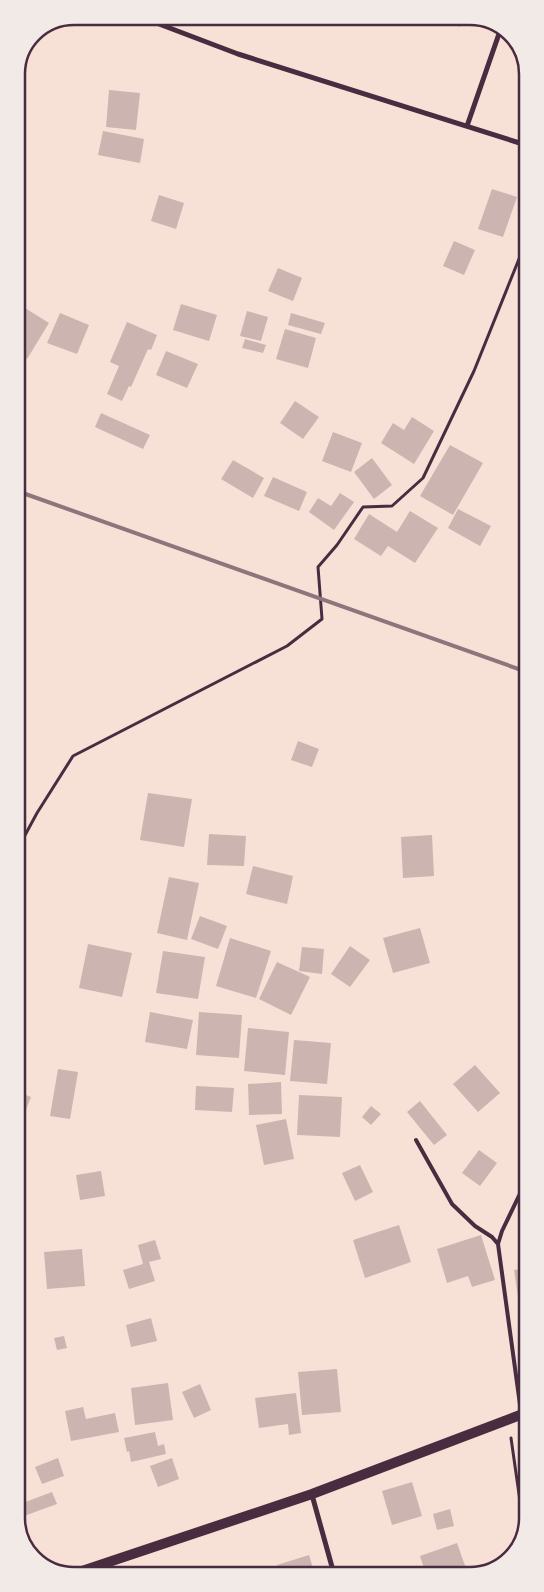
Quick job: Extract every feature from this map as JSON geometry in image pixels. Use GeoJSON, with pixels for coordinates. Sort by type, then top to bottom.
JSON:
{"type":"FeatureCollection","features":[{"type":"Feature","properties":{"kind":"main road"},"geometry":{"type":"LineString","coordinates":[[94,1567],[312,1494],[519,1416]]}},
{"type":"Feature","properties":{"kind":"street"},"geometry":{"type":"LineString","coordinates":[[162,25],[238,54],[519,143]]}},
{"type":"Feature","properties":{"kind":"street"},"geometry":{"type":"LineString","coordinates":[[467,126],[499,34]]}},
{"type":"Feature","properties":{"kind":"street"},"geometry":{"type":"LineString","coordinates":[[312,1494],[332,1567]]}},
{"type":"Feature","properties":{"kind":"lane"},"geometry":{"type":"LineString","coordinates":[[416,1140],[452,1204],[475,1226],[492,1237],[498,1244]]}},
{"type":"Feature","properties":{"kind":"lane"},"geometry":{"type":"LineString","coordinates":[[519,1196],[498,1244],[519,1381]]}},
{"type":"Feature","properties":{"kind":"path"},"geometry":{"type":"LineString","coordinates":[[25,835],[72,756],[286,646],[322,619],[318,567],[337,545],[363,507],[392,506],[424,478],[474,371],[519,257]]}},
{"type":"Feature","properties":{"kind":"path"},"geometry":{"type":"LineString","coordinates":[[509,1420],[519,1493]]}},
{"type":"Feature","properties":{"kind":"building"},"geometry":{"type":"Polygon","coordinates":[[[109,90],[140,93],[136,130],[106,127],[109,90]]]}},
{"type":"Feature","properties":{"kind":"building"},"geometry":{"type":"Polygon","coordinates":[[[103,131],[144,139],[140,163],[98,155],[103,131]]]}},
{"type":"Feature","properties":{"kind":"building"},"geometry":{"type":"Polygon","coordinates":[[[492,189],[517,197],[503,237],[478,229],[492,189]]]}},
{"type":"Feature","properties":{"kind":"building"},"geometry":{"type":"Polygon","coordinates":[[[159,195],[184,203],[176,229],[151,221],[159,195]]]}},
{"type":"Feature","properties":{"kind":"building"},"geometry":{"type":"Polygon","coordinates":[[[454,241],[475,250],[464,275],[443,266],[454,241]]]}},
{"type":"Feature","properties":{"kind":"building"},"geometry":{"type":"Polygon","coordinates":[[[278,268],[302,278],[293,301],[268,291],[278,268]]]}},
{"type":"Feature","properties":{"kind":"building"},"geometry":{"type":"Polygon","coordinates":[[[181,304],[217,315],[209,341],[173,330],[181,304]]]}},
{"type":"Feature","properties":{"kind":"building"},"geometry":{"type":"Polygon","coordinates":[[[25,308],[49,323],[27,359],[25,358],[25,308]]]}},
{"type":"Feature","properties":{"kind":"building"},"geometry":{"type":"Polygon","coordinates":[[[247,311],[268,317],[261,341],[240,336],[247,311]]]}},
{"type":"Feature","properties":{"kind":"building"},"geometry":{"type":"Polygon","coordinates":[[[60,313],[89,325],[77,354],[47,343],[60,313]]]}},
{"type":"Feature","properties":{"kind":"building"},"geometry":{"type":"Polygon","coordinates":[[[291,313],[325,323],[321,334],[288,325],[291,313]]]}},
{"type":"Feature","properties":{"kind":"building"},"geometry":{"type":"Polygon","coordinates":[[[127,322],[157,335],[151,350],[148,349],[131,387],[129,386],[122,401],[107,394],[119,366],[110,362],[127,322]]]}},
{"type":"Feature","properties":{"kind":"building"},"geometry":{"type":"Polygon","coordinates":[[[285,329],[316,338],[308,368],[276,359],[285,329]]]}},
{"type":"Feature","properties":{"kind":"building"},"geometry":{"type":"Polygon","coordinates":[[[245,339],[266,345],[263,353],[242,348],[245,339]]]}},
{"type":"Feature","properties":{"kind":"building"},"geometry":{"type":"Polygon","coordinates":[[[166,351],[198,364],[187,388],[156,375],[166,351]]]}},
{"type":"Feature","properties":{"kind":"building"},"geometry":{"type":"Polygon","coordinates":[[[295,401],[319,417],[303,439],[280,423],[295,401]]]}},
{"type":"Feature","properties":{"kind":"building"},"geometry":{"type":"Polygon","coordinates":[[[101,413],[150,435],[143,449],[95,427],[101,413]]]}},
{"type":"Feature","properties":{"kind":"building"},"geometry":{"type":"Polygon","coordinates":[[[412,417],[434,431],[414,464],[381,443],[393,423],[404,430],[412,417]]]}},
{"type":"Feature","properties":{"kind":"building"},"geometry":{"type":"Polygon","coordinates":[[[333,432],[362,443],[351,472],[322,461],[333,432]]]}},
{"type":"Feature","properties":{"kind":"building"},"geometry":{"type":"Polygon","coordinates":[[[450,445],[483,463],[453,515],[420,496],[450,445]]]}},
{"type":"Feature","properties":{"kind":"building"},"geometry":{"type":"Polygon","coordinates":[[[372,458],[392,485],[374,499],[354,472],[372,458]]]}},
{"type":"Feature","properties":{"kind":"building"},"geometry":{"type":"Polygon","coordinates":[[[233,460],[264,478],[253,498],[221,479],[233,460]]]}},
{"type":"Feature","properties":{"kind":"building"},"geometry":{"type":"Polygon","coordinates":[[[273,477],[307,492],[299,511],[264,496],[273,477]]]}},
{"type":"Feature","properties":{"kind":"building"},"geometry":{"type":"Polygon","coordinates":[[[340,493],[354,502],[334,530],[309,512],[318,498],[331,506],[340,493]]]}},
{"type":"Feature","properties":{"kind":"building"},"geometry":{"type":"Polygon","coordinates":[[[458,509],[491,526],[480,546],[448,528],[458,509]]]}},
{"type":"Feature","properties":{"kind":"building"},"geometry":{"type":"Polygon","coordinates":[[[410,511],[438,528],[415,563],[388,546],[381,556],[354,539],[369,514],[397,532],[410,511]]]}},
{"type":"Feature","properties":{"kind":"building"},"geometry":{"type":"Polygon","coordinates":[[[298,741],[319,749],[312,767],[291,760],[298,741]]]}},
{"type":"Feature","properties":{"kind":"building"},"geometry":{"type":"Polygon","coordinates":[[[148,793],[192,799],[184,847],[140,840],[148,793]]]}},
{"type":"Feature","properties":{"kind":"building"},"geometry":{"type":"Polygon","coordinates":[[[209,834],[246,836],[244,866],[207,865],[209,834]]]}},
{"type":"Feature","properties":{"kind":"building"},"geometry":{"type":"Polygon","coordinates":[[[432,835],[434,876],[403,878],[401,837],[432,835]]]}},
{"type":"Feature","properties":{"kind":"building"},"geometry":{"type":"Polygon","coordinates":[[[253,866],[293,876],[287,904],[246,894],[253,866]]]}},
{"type":"Feature","properties":{"kind":"building"},"geometry":{"type":"Polygon","coordinates":[[[169,877],[199,883],[187,940],[157,933],[169,877]]]}},
{"type":"Feature","properties":{"kind":"building"},"geometry":{"type":"Polygon","coordinates":[[[200,916],[227,926],[218,949],[191,939],[200,916]]]}},
{"type":"Feature","properties":{"kind":"building"},"geometry":{"type":"Polygon","coordinates":[[[420,928],[430,963],[393,973],[383,938],[420,928]]]}},
{"type":"Feature","properties":{"kind":"building"},"geometry":{"type":"Polygon","coordinates":[[[230,938],[271,951],[256,998],[216,986],[230,938]]]}},
{"type":"Feature","properties":{"kind":"building"},"geometry":{"type":"Polygon","coordinates":[[[88,944],[132,953],[122,997],[79,988],[88,944]]]}},
{"type":"Feature","properties":{"kind":"building"},"geometry":{"type":"Polygon","coordinates":[[[350,946],[370,960],[350,987],[331,974],[350,946]]]}},
{"type":"Feature","properties":{"kind":"building"},"geometry":{"type":"Polygon","coordinates":[[[302,947],[324,949],[322,974],[299,971],[302,947]]]}},
{"type":"Feature","properties":{"kind":"building"},"geometry":{"type":"Polygon","coordinates":[[[163,951],[205,957],[198,999],[156,993],[163,951]]]}},
{"type":"Feature","properties":{"kind":"building"},"geometry":{"type":"Polygon","coordinates":[[[277,962],[310,977],[291,1015],[259,999],[277,962]]]}},
{"type":"Feature","properties":{"kind":"building"},"geometry":{"type":"Polygon","coordinates":[[[150,1012],[193,1020],[187,1049],[145,1042],[150,1012]]]}},
{"type":"Feature","properties":{"kind":"building"},"geometry":{"type":"Polygon","coordinates":[[[199,1012],[242,1015],[239,1058],[196,1055],[199,1012]]]}},
{"type":"Feature","properties":{"kind":"building"},"geometry":{"type":"Polygon","coordinates":[[[248,1028],[289,1032],[285,1075],[244,1071],[248,1028]]]}},
{"type":"Feature","properties":{"kind":"building"},"geometry":{"type":"Polygon","coordinates":[[[294,1040],[331,1043],[327,1084],[290,1081],[294,1040]]]}},
{"type":"Feature","properties":{"kind":"building"},"geometry":{"type":"Polygon","coordinates":[[[475,1065],[500,1093],[478,1112],[453,1084],[475,1065]]]}},
{"type":"Feature","properties":{"kind":"building"},"geometry":{"type":"Polygon","coordinates":[[[58,1069],[78,1072],[70,1119],[50,1116],[58,1069]]]}},
{"type":"Feature","properties":{"kind":"building"},"geometry":{"type":"Polygon","coordinates":[[[281,1082],[282,1114],[249,1115],[248,1084],[281,1082]]]}},
{"type":"Feature","properties":{"kind":"building"},"geometry":{"type":"Polygon","coordinates":[[[196,1086],[234,1088],[232,1112],[195,1110],[196,1086]]]}},
{"type":"Feature","properties":{"kind":"building"},"geometry":{"type":"Polygon","coordinates":[[[25,1095],[31,1097],[25,1112],[25,1095]]]}},
{"type":"Feature","properties":{"kind":"building"},"geometry":{"type":"Polygon","coordinates":[[[299,1095],[342,1097],[340,1137],[297,1135],[299,1095]]]}},
{"type":"Feature","properties":{"kind":"building"},"geometry":{"type":"Polygon","coordinates":[[[420,1101],[447,1135],[434,1145],[407,1112],[420,1101]]]}},
{"type":"Feature","properties":{"kind":"building"},"geometry":{"type":"Polygon","coordinates":[[[371,1106],[381,1114],[371,1125],[362,1117],[371,1106]]]}},
{"type":"Feature","properties":{"kind":"building"},"geometry":{"type":"Polygon","coordinates":[[[286,1119],[294,1159],[264,1165],[256,1125],[286,1119]]]}},
{"type":"Feature","properties":{"kind":"building"},"geometry":{"type":"Polygon","coordinates":[[[479,1150],[497,1163],[480,1186],[462,1173],[479,1150]]]}},
{"type":"Feature","properties":{"kind":"building"},"geometry":{"type":"Polygon","coordinates":[[[360,1165],[373,1192],[355,1201],[342,1173],[360,1165]]]}},
{"type":"Feature","properties":{"kind":"building"},"geometry":{"type":"Polygon","coordinates":[[[101,1171],[105,1196],[80,1200],[76,1175],[101,1171]]]}},
{"type":"Feature","properties":{"kind":"building"},"geometry":{"type":"Polygon","coordinates":[[[399,1225],[411,1262],[365,1278],[353,1240],[399,1225]]]}},
{"type":"Feature","properties":{"kind":"building"},"geometry":{"type":"Polygon","coordinates":[[[481,1235],[495,1280],[472,1287],[468,1276],[447,1283],[437,1249],[481,1235]]]}},
{"type":"Feature","properties":{"kind":"building"},"geometry":{"type":"Polygon","coordinates":[[[155,1240],[161,1259],[149,1262],[155,1281],[129,1289],[123,1270],[143,1264],[138,1245],[155,1240]]]}},
{"type":"Feature","properties":{"kind":"building"},"geometry":{"type":"Polygon","coordinates":[[[82,1249],[85,1286],[47,1289],[44,1252],[82,1249]]]}},
{"type":"Feature","properties":{"kind":"building"},"geometry":{"type":"Polygon","coordinates":[[[519,1269],[519,1303],[514,1270],[519,1269]]]}},
{"type":"Feature","properties":{"kind":"building"},"geometry":{"type":"Polygon","coordinates":[[[151,1318],[157,1341],[131,1347],[126,1325],[151,1318]]]}},
{"type":"Feature","properties":{"kind":"building"},"geometry":{"type":"Polygon","coordinates":[[[64,1336],[67,1348],[57,1350],[54,1338],[64,1336]]]}},
{"type":"Feature","properties":{"kind":"building"},"geometry":{"type":"Polygon","coordinates":[[[337,1369],[341,1412],[302,1415],[298,1372],[337,1369]]]}},
{"type":"Feature","properties":{"kind":"building"},"geometry":{"type":"Polygon","coordinates":[[[168,1383],[173,1420],[135,1425],[131,1388],[168,1383]]]}},
{"type":"Feature","properties":{"kind":"building"},"geometry":{"type":"Polygon","coordinates":[[[200,1384],[211,1410],[194,1418],[182,1392],[200,1384]]]}},
{"type":"Feature","properties":{"kind":"building"},"geometry":{"type":"Polygon","coordinates":[[[296,1393],[301,1433],[289,1435],[288,1424],[259,1428],[255,1398],[296,1393]]]}},
{"type":"Feature","properties":{"kind":"building"},"geometry":{"type":"Polygon","coordinates":[[[83,1407],[86,1419],[115,1413],[119,1432],[71,1441],[65,1411],[83,1407]]]}},
{"type":"Feature","properties":{"kind":"building"},"geometry":{"type":"Polygon","coordinates":[[[155,1432],[158,1446],[164,1444],[166,1454],[131,1462],[124,1438],[155,1432]]]}},
{"type":"Feature","properties":{"kind":"building"},"geometry":{"type":"Polygon","coordinates":[[[58,1458],[64,1476],[42,1484],[35,1467],[58,1458]]]}},
{"type":"Feature","properties":{"kind":"building"},"geometry":{"type":"Polygon","coordinates":[[[172,1458],[179,1479],[158,1487],[150,1466],[172,1458]]]}},
{"type":"Feature","properties":{"kind":"building"},"geometry":{"type":"Polygon","coordinates":[[[412,1482],[422,1516],[392,1525],[382,1491],[412,1482]]]}},
{"type":"Feature","properties":{"kind":"building"},"geometry":{"type":"Polygon","coordinates":[[[52,1492],[57,1504],[25,1516],[25,1502],[52,1492]]]}},
{"type":"Feature","properties":{"kind":"building"},"geometry":{"type":"Polygon","coordinates":[[[450,1509],[454,1526],[437,1530],[433,1514],[450,1509]]]}},
{"type":"Feature","properties":{"kind":"building"},"geometry":{"type":"Polygon","coordinates":[[[457,1543],[466,1567],[424,1567],[420,1556],[457,1543]]]}},
{"type":"Feature","properties":{"kind":"building"},"geometry":{"type":"Polygon","coordinates":[[[309,1555],[313,1567],[278,1567],[277,1565],[309,1555]]]}},
{"type":"Feature","properties":{"kind":"railway"},"geometry":{"type":"LineString","coordinates":[[25,494],[519,669]]}}]}
